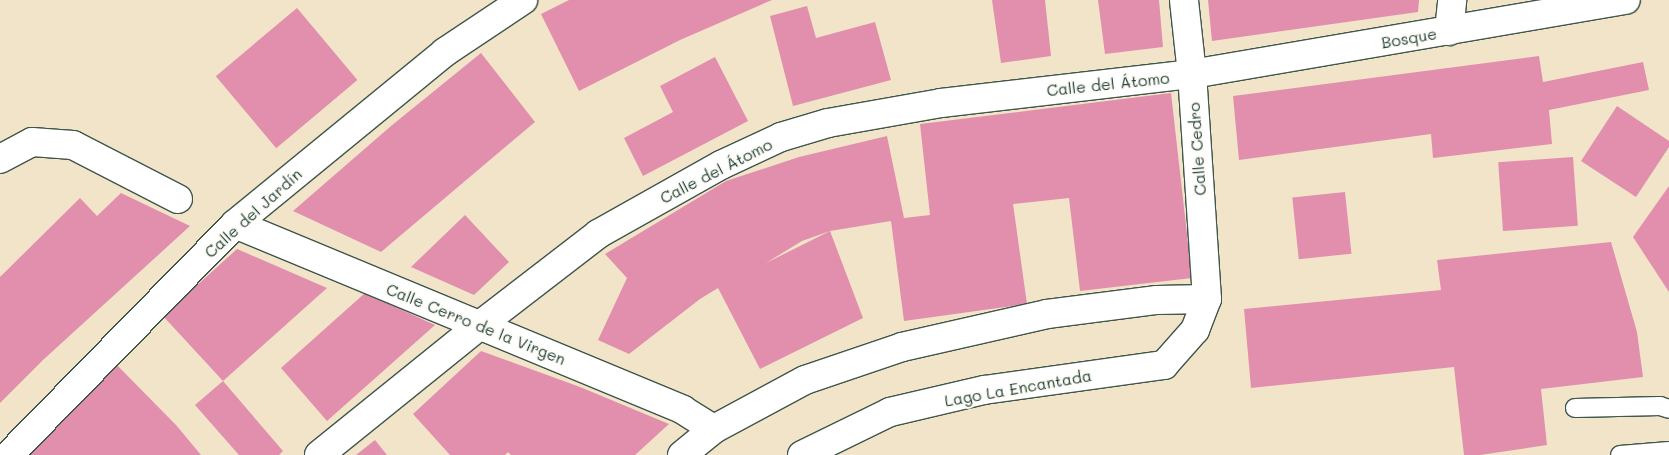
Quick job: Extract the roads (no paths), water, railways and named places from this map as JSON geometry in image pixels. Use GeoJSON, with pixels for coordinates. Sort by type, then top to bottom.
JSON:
{"type":"FeatureCollection","features":[{"type":"Feature","properties":{"kind":"street","name":"Calle del Jardín"},"geometry":{"type":"LineString","coordinates":[[9,455],[235,224],[445,52],[523,0]]}},
{"type":"Feature","properties":{"kind":"street","name":"Calle Cedro"},"geometry":{"type":"LineString","coordinates":[[1184,0],[1192,74],[1208,299]]}},
{"type":"Feature","properties":{"kind":"street"},"geometry":{"type":"LineString","coordinates":[[1449,31],[1452,0]]}},
{"type":"Feature","properties":{"kind":"street","name":"Bosque"},"geometry":{"type":"LineString","coordinates":[[1192,74],[1626,0]]}},
{"type":"Feature","properties":{"kind":"street","name":"Calle del Átomo"},"geometry":{"type":"LineString","coordinates":[[319,455],[480,325],[598,234],[721,165],[781,137],[828,123],[941,103],[1192,74]]}},
{"type":"Feature","properties":{"kind":"street"},"geometry":{"type":"LineString","coordinates":[[0,159],[32,142],[73,145],[178,199]]}},
{"type":"Feature","properties":{"kind":"street","name":"Calle Cerro de la Virgen"},"geometry":{"type":"LineString","coordinates":[[235,224],[683,410],[714,429]]}},
{"type":"Feature","properties":{"kind":"street"},"geometry":{"type":"LineString","coordinates":[[682,455],[714,429],[805,380],[902,347],[1048,314],[1157,300],[1208,299]]}},
{"type":"Feature","properties":{"kind":"street","name":"Lago La Encantada"},"geometry":{"type":"LineString","coordinates":[[802,455],[890,412],[984,390],[1164,365],[1195,330],[1208,299]]}},
{"type":"Feature","properties":{"kind":"lane"},"geometry":{"type":"LineString","coordinates":[[1575,408],[1660,406],[1669,409]]}},
{"type":"Feature","properties":{"kind":"lane"},"geometry":{"type":"LineString","coordinates":[[1620,455],[1669,451]]}}]}
